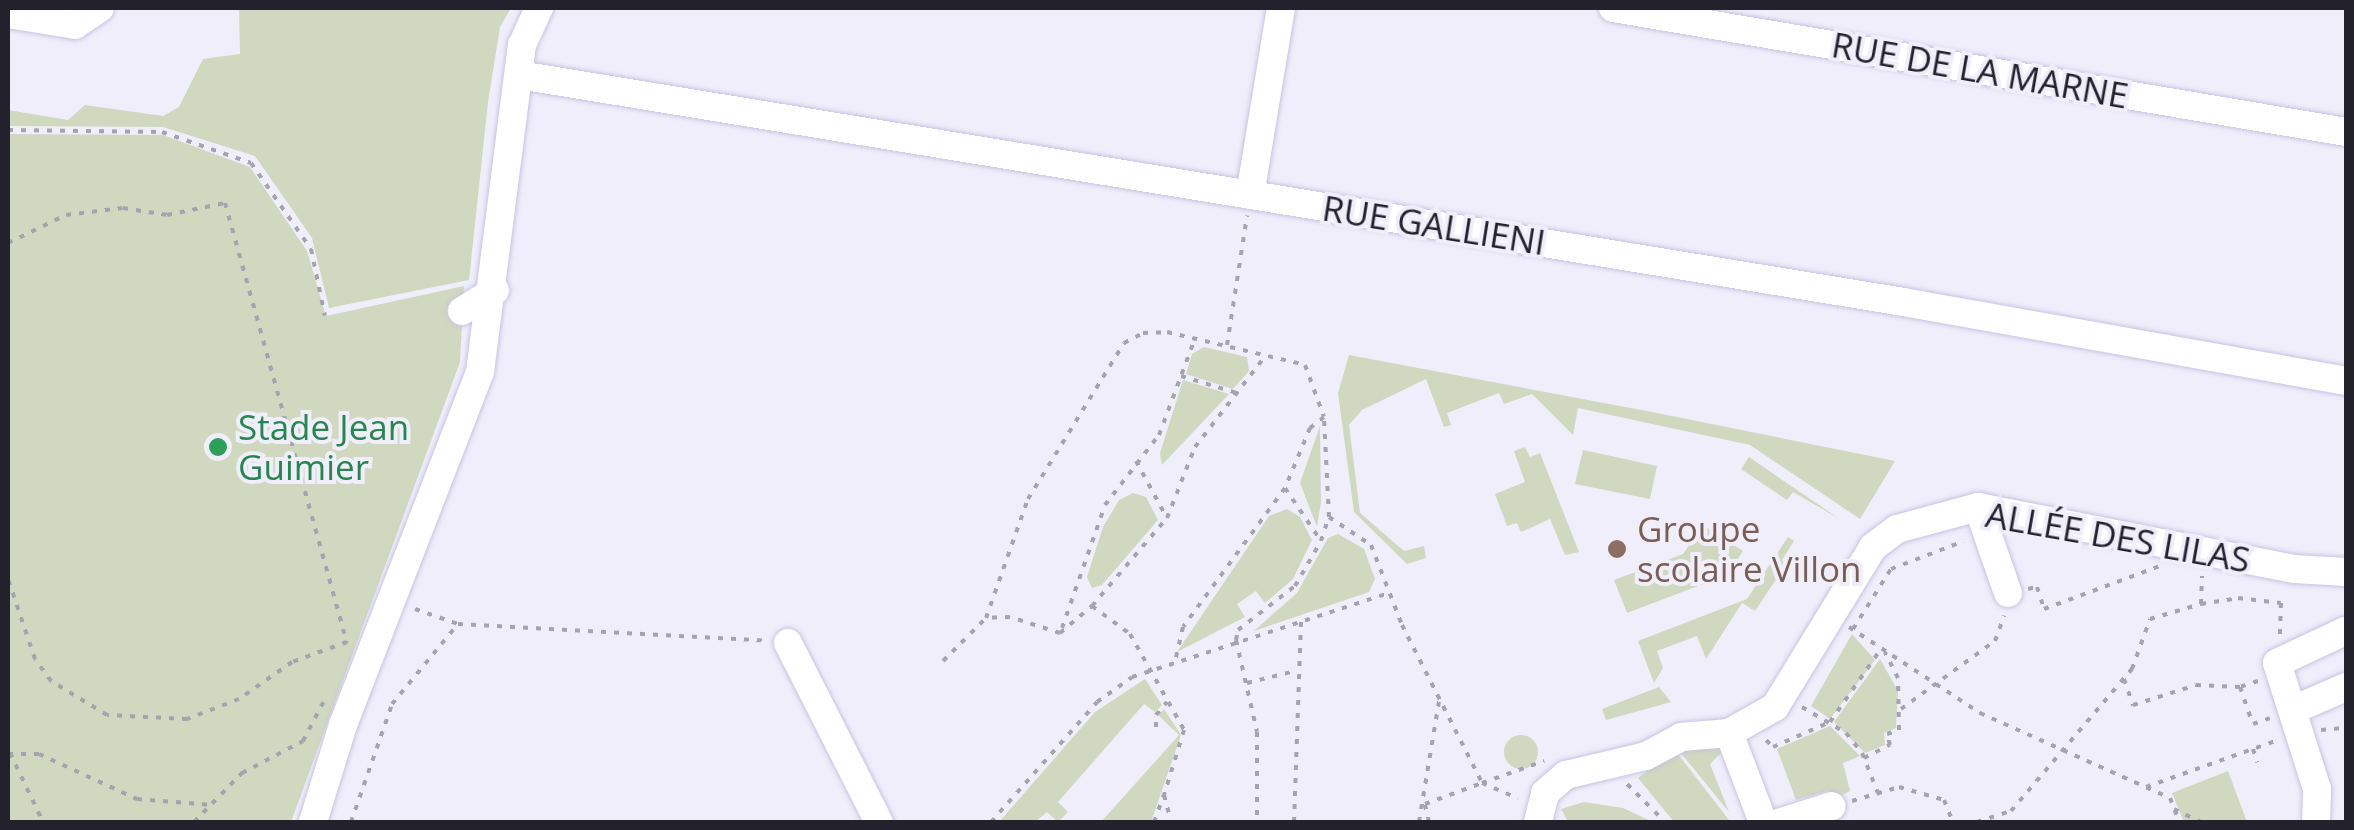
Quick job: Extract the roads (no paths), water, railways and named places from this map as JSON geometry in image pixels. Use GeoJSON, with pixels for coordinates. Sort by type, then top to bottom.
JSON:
{"type":"FeatureCollection","features":[{"type":"Feature","properties":{"kind":"street"},"geometry":{"type":"LineString","coordinates":[[8,14],[75,25],[100,8]]}},
{"type":"Feature","properties":{"kind":"street"},"geometry":{"type":"LineString","coordinates":[[313,822],[343,725],[395,602],[480,372],[495,290],[522,46],[539,8]]}},
{"type":"Feature","properties":{"kind":"street"},"geometry":{"type":"LineString","coordinates":[[1250,195],[1282,8]]}},
{"type":"Feature","properties":{"kind":"street","name":"RUE DE LA MARNE"},"geometry":{"type":"LineString","coordinates":[[1612,8],[2346,132]]}},
{"type":"Feature","properties":{"kind":"street","name":"RUE GALLIENI"},"geometry":{"type":"LineString","coordinates":[[520,75],[1250,195],[1901,311],[2346,382]]}},
{"type":"Feature","properties":{"kind":"street"},"geometry":{"type":"LineString","coordinates":[[462,311],[495,290]]}},
{"type":"Feature","properties":{"kind":"street"},"geometry":{"type":"LineString","coordinates":[[1982,520],[2008,593]]}},
{"type":"Feature","properties":{"kind":"street","name":"ALLÉE DES LILAS"},"geometry":{"type":"LineString","coordinates":[[1732,742],[1783,696],[1874,547],[1897,529],[1982,520],[2346,572]]}},
{"type":"Feature","properties":{"kind":"street"},"geometry":{"type":"LineString","coordinates":[[398,531],[409,564]]}},
{"type":"Feature","properties":{"kind":"street"},"geometry":{"type":"LineString","coordinates":[[2316,822],[2317,789],[2282,664],[2345,631]]}},
{"type":"Feature","properties":{"kind":"street"},"geometry":{"type":"LineString","coordinates":[[788,644],[879,822]]}},
{"type":"Feature","properties":{"kind":"street"},"geometry":{"type":"LineString","coordinates":[[2297,721],[2346,687]]}},
{"type":"Feature","properties":{"kind":"street"},"geometry":{"type":"LineString","coordinates":[[1539,815],[1566,775],[1618,765],[1681,737],[1732,742],[1763,822]]}},
{"type":"Feature","properties":{"kind":"street"},"geometry":{"type":"LineString","coordinates":[[1781,822],[1832,806]]}},
{"type":"Feature","properties":{"kind":"place","name":"Stade Jean Guimier"},"geometry":{"type":"Point","coordinates":[218,447]}},
{"type":"Feature","properties":{"kind":"place","name":"Groupe scolaire Villon"},"geometry":{"type":"Point","coordinates":[1617,549]}}]}
